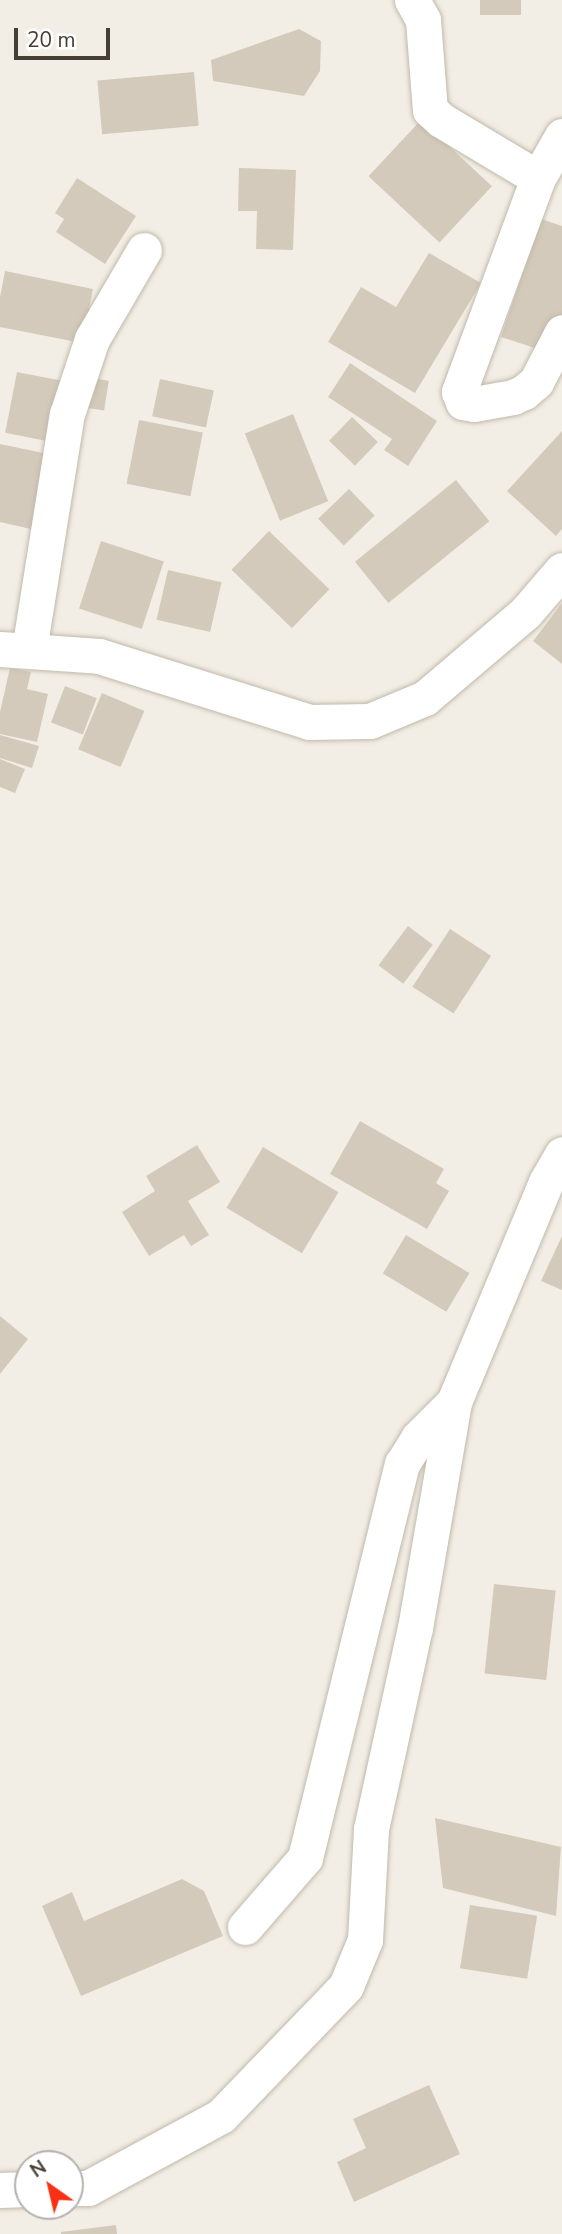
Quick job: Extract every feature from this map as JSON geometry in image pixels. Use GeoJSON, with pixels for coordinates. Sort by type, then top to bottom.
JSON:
{"type":"FeatureCollection","features":[{"type":"Feature","properties":{"kind":"street"},"geometry":{"type":"LineString","coordinates":[[412,0],[423,20],[430,110],[441,120],[538,178]]}},
{"type":"Feature","properties":{"kind":"street"},"geometry":{"type":"LineString","coordinates":[[562,136],[538,178],[459,392],[463,402],[474,404],[513,397],[524,391],[536,382],[562,332]]}},
{"type":"Feature","properties":{"kind":"street"},"geometry":{"type":"LineString","coordinates":[[144,250],[92,339],[67,414],[15,650],[99,656],[309,722],[370,720],[425,698],[526,612],[562,570]]}},
{"type":"Feature","properties":{"kind":"street"},"geometry":{"type":"LineString","coordinates":[[84,2188],[221,2116],[346,1986],[365,1940],[371,1829],[415,1628],[454,1402],[546,1182],[562,1154]]}},
{"type":"Feature","properties":{"kind":"street"},"geometry":{"type":"LineString","coordinates":[[245,1927],[305,1858],[402,1464],[418,1438],[454,1402]]}},
{"type":"Feature","properties":{"kind":"building"},"geometry":{"type":"Polygon","coordinates":[[[480,0],[521,0],[521,15],[480,15],[480,0]]]}},
{"type":"Feature","properties":{"kind":"building"},"geometry":{"type":"Polygon","coordinates":[[[299,29],[321,41],[320,71],[304,96],[213,81],[211,60],[299,29]]]}},
{"type":"Feature","properties":{"kind":"building"},"geometry":{"type":"Polygon","coordinates":[[[194,72],[199,126],[102,134],[97,80],[194,72]]]}},
{"type":"Feature","properties":{"kind":"building"},"geometry":{"type":"Polygon","coordinates":[[[421,120],[492,186],[439,242],[368,176],[421,120]]]}},
{"type":"Feature","properties":{"kind":"building"},"geometry":{"type":"Polygon","coordinates":[[[239,168],[296,170],[293,250],[256,249],[257,211],[238,211],[239,168]]]}},
{"type":"Feature","properties":{"kind":"building"},"geometry":{"type":"Polygon","coordinates":[[[77,178],[136,216],[105,264],[56,232],[64,219],[55,213],[77,178]]]}},
{"type":"Feature","properties":{"kind":"building"},"geometry":{"type":"Polygon","coordinates":[[[541,219],[562,226],[562,318],[550,353],[501,337],[541,219]]]}},
{"type":"Feature","properties":{"kind":"building"},"geometry":{"type":"Polygon","coordinates":[[[429,253],[481,283],[415,393],[328,342],[361,287],[396,307],[429,253]]]}},
{"type":"Feature","properties":{"kind":"building"},"geometry":{"type":"Polygon","coordinates":[[[5,271],[93,289],[82,343],[0,327],[0,297],[5,271]]]}},
{"type":"Feature","properties":{"kind":"building"},"geometry":{"type":"Polygon","coordinates":[[[350,363],[437,421],[408,466],[384,450],[392,439],[328,397],[350,363]]]}},
{"type":"Feature","properties":{"kind":"building"},"geometry":{"type":"Polygon","coordinates":[[[17,372],[62,381],[50,442],[5,433],[17,372]]]}},
{"type":"Feature","properties":{"kind":"building"},"geometry":{"type":"Polygon","coordinates":[[[91,378],[109,381],[104,410],[86,408],[91,378]]]}},
{"type":"Feature","properties":{"kind":"building"},"geometry":{"type":"Polygon","coordinates":[[[160,379],[214,390],[206,428],[152,416],[160,379]]]}},
{"type":"Feature","properties":{"kind":"building"},"geometry":{"type":"Polygon","coordinates":[[[293,414],[328,501],[280,521],[245,433],[293,414]]]}},
{"type":"Feature","properties":{"kind":"building"},"geometry":{"type":"Polygon","coordinates":[[[352,417],[378,442],[355,466],[329,441],[352,417]]]}},
{"type":"Feature","properties":{"kind":"building"},"geometry":{"type":"Polygon","coordinates":[[[139,420],[203,432],[190,496],[127,484],[139,420]]]}},
{"type":"Feature","properties":{"kind":"building"},"geometry":{"type":"Polygon","coordinates":[[[562,431],[562,529],[556,536],[507,491],[562,431]]]}},
{"type":"Feature","properties":{"kind":"building"},"geometry":{"type":"Polygon","coordinates":[[[0,444],[48,454],[31,529],[0,522],[0,444]]]}},
{"type":"Feature","properties":{"kind":"building"},"geometry":{"type":"Polygon","coordinates":[[[456,480],[489,521],[388,603],[355,562],[456,480]]]}},
{"type":"Feature","properties":{"kind":"building"},"geometry":{"type":"Polygon","coordinates":[[[349,489],[375,516],[344,545],[318,519],[349,489]]]}},
{"type":"Feature","properties":{"kind":"building"},"geometry":{"type":"Polygon","coordinates":[[[269,531],[329,589],[292,628],[231,570],[269,531]]]}},
{"type":"Feature","properties":{"kind":"building"},"geometry":{"type":"Polygon","coordinates":[[[101,541],[164,561],[142,629],[79,609],[101,541]]]}},
{"type":"Feature","properties":{"kind":"building"},"geometry":{"type":"Polygon","coordinates":[[[168,570],[222,582],[210,632],[157,620],[168,570]]]}},
{"type":"Feature","properties":{"kind":"building"},"geometry":{"type":"Polygon","coordinates":[[[562,603],[562,664],[533,641],[562,603]]]}},
{"type":"Feature","properties":{"kind":"building"},"geometry":{"type":"Polygon","coordinates":[[[10,668],[31,672],[27,689],[48,694],[37,742],[0,734],[0,712],[10,668]]]}},
{"type":"Feature","properties":{"kind":"building"},"geometry":{"type":"Polygon","coordinates":[[[65,686],[97,698],[83,735],[51,722],[65,686]]]}},
{"type":"Feature","properties":{"kind":"building"},"geometry":{"type":"Polygon","coordinates":[[[102,693],[144,711],[121,767],[78,749],[102,693]]]}},
{"type":"Feature","properties":{"kind":"building"},"geometry":{"type":"Polygon","coordinates":[[[0,735],[39,746],[32,768],[0,758],[0,735]]]}},
{"type":"Feature","properties":{"kind":"building"},"geometry":{"type":"Polygon","coordinates":[[[0,759],[25,769],[15,793],[0,787],[0,759]]]}},
{"type":"Feature","properties":{"kind":"building"},"geometry":{"type":"Polygon","coordinates":[[[408,926],[433,945],[403,984],[379,965],[408,926]]]}},
{"type":"Feature","properties":{"kind":"building"},"geometry":{"type":"Polygon","coordinates":[[[450,929],[491,956],[454,1014],[412,987],[450,929]]]}},
{"type":"Feature","properties":{"kind":"building"},"geometry":{"type":"Polygon","coordinates":[[[360,1121],[444,1169],[436,1183],[449,1191],[427,1229],[330,1174],[360,1121]]]}},
{"type":"Feature","properties":{"kind":"building"},"geometry":{"type":"Polygon","coordinates":[[[197,1145],[220,1182],[188,1201],[209,1235],[191,1246],[184,1235],[149,1256],[122,1212],[155,1191],[146,1176],[197,1145]]]}},
{"type":"Feature","properties":{"kind":"building"},"geometry":{"type":"Polygon","coordinates":[[[263,1147],[338,1192],[302,1253],[226,1208],[263,1147]]]}},
{"type":"Feature","properties":{"kind":"building"},"geometry":{"type":"Polygon","coordinates":[[[406,1235],[469,1273],[446,1312],[383,1274],[406,1235]]]}},
{"type":"Feature","properties":{"kind":"building"},"geometry":{"type":"Polygon","coordinates":[[[562,1236],[562,1290],[541,1281],[562,1236]]]}},
{"type":"Feature","properties":{"kind":"building"},"geometry":{"type":"Polygon","coordinates":[[[0,1316],[28,1339],[0,1374],[0,1316]]]}},
{"type":"Feature","properties":{"kind":"building"},"geometry":{"type":"Polygon","coordinates":[[[494,1584],[556,1590],[546,1680],[485,1674],[494,1584]]]}},
{"type":"Feature","properties":{"kind":"building"},"geometry":{"type":"Polygon","coordinates":[[[435,1818],[561,1847],[556,1916],[443,1888],[435,1818]]]}},
{"type":"Feature","properties":{"kind":"building"},"geometry":{"type":"Polygon","coordinates":[[[182,1879],[204,1891],[223,1936],[81,1996],[42,1906],[72,1892],[84,1921],[182,1879]]]}},
{"type":"Feature","properties":{"kind":"building"},"geometry":{"type":"Polygon","coordinates":[[[470,1905],[537,1916],[527,1979],[460,1968],[470,1905]]]}},
{"type":"Feature","properties":{"kind":"building"},"geometry":{"type":"Polygon","coordinates":[[[429,2085],[460,2154],[354,2202],[337,2162],[366,2148],[353,2119],[429,2085]]]}},
{"type":"Feature","properties":{"kind":"building"},"geometry":{"type":"Polygon","coordinates":[[[116,2225],[117,2234],[61,2234],[61,2232],[116,2225]]]}}]}
